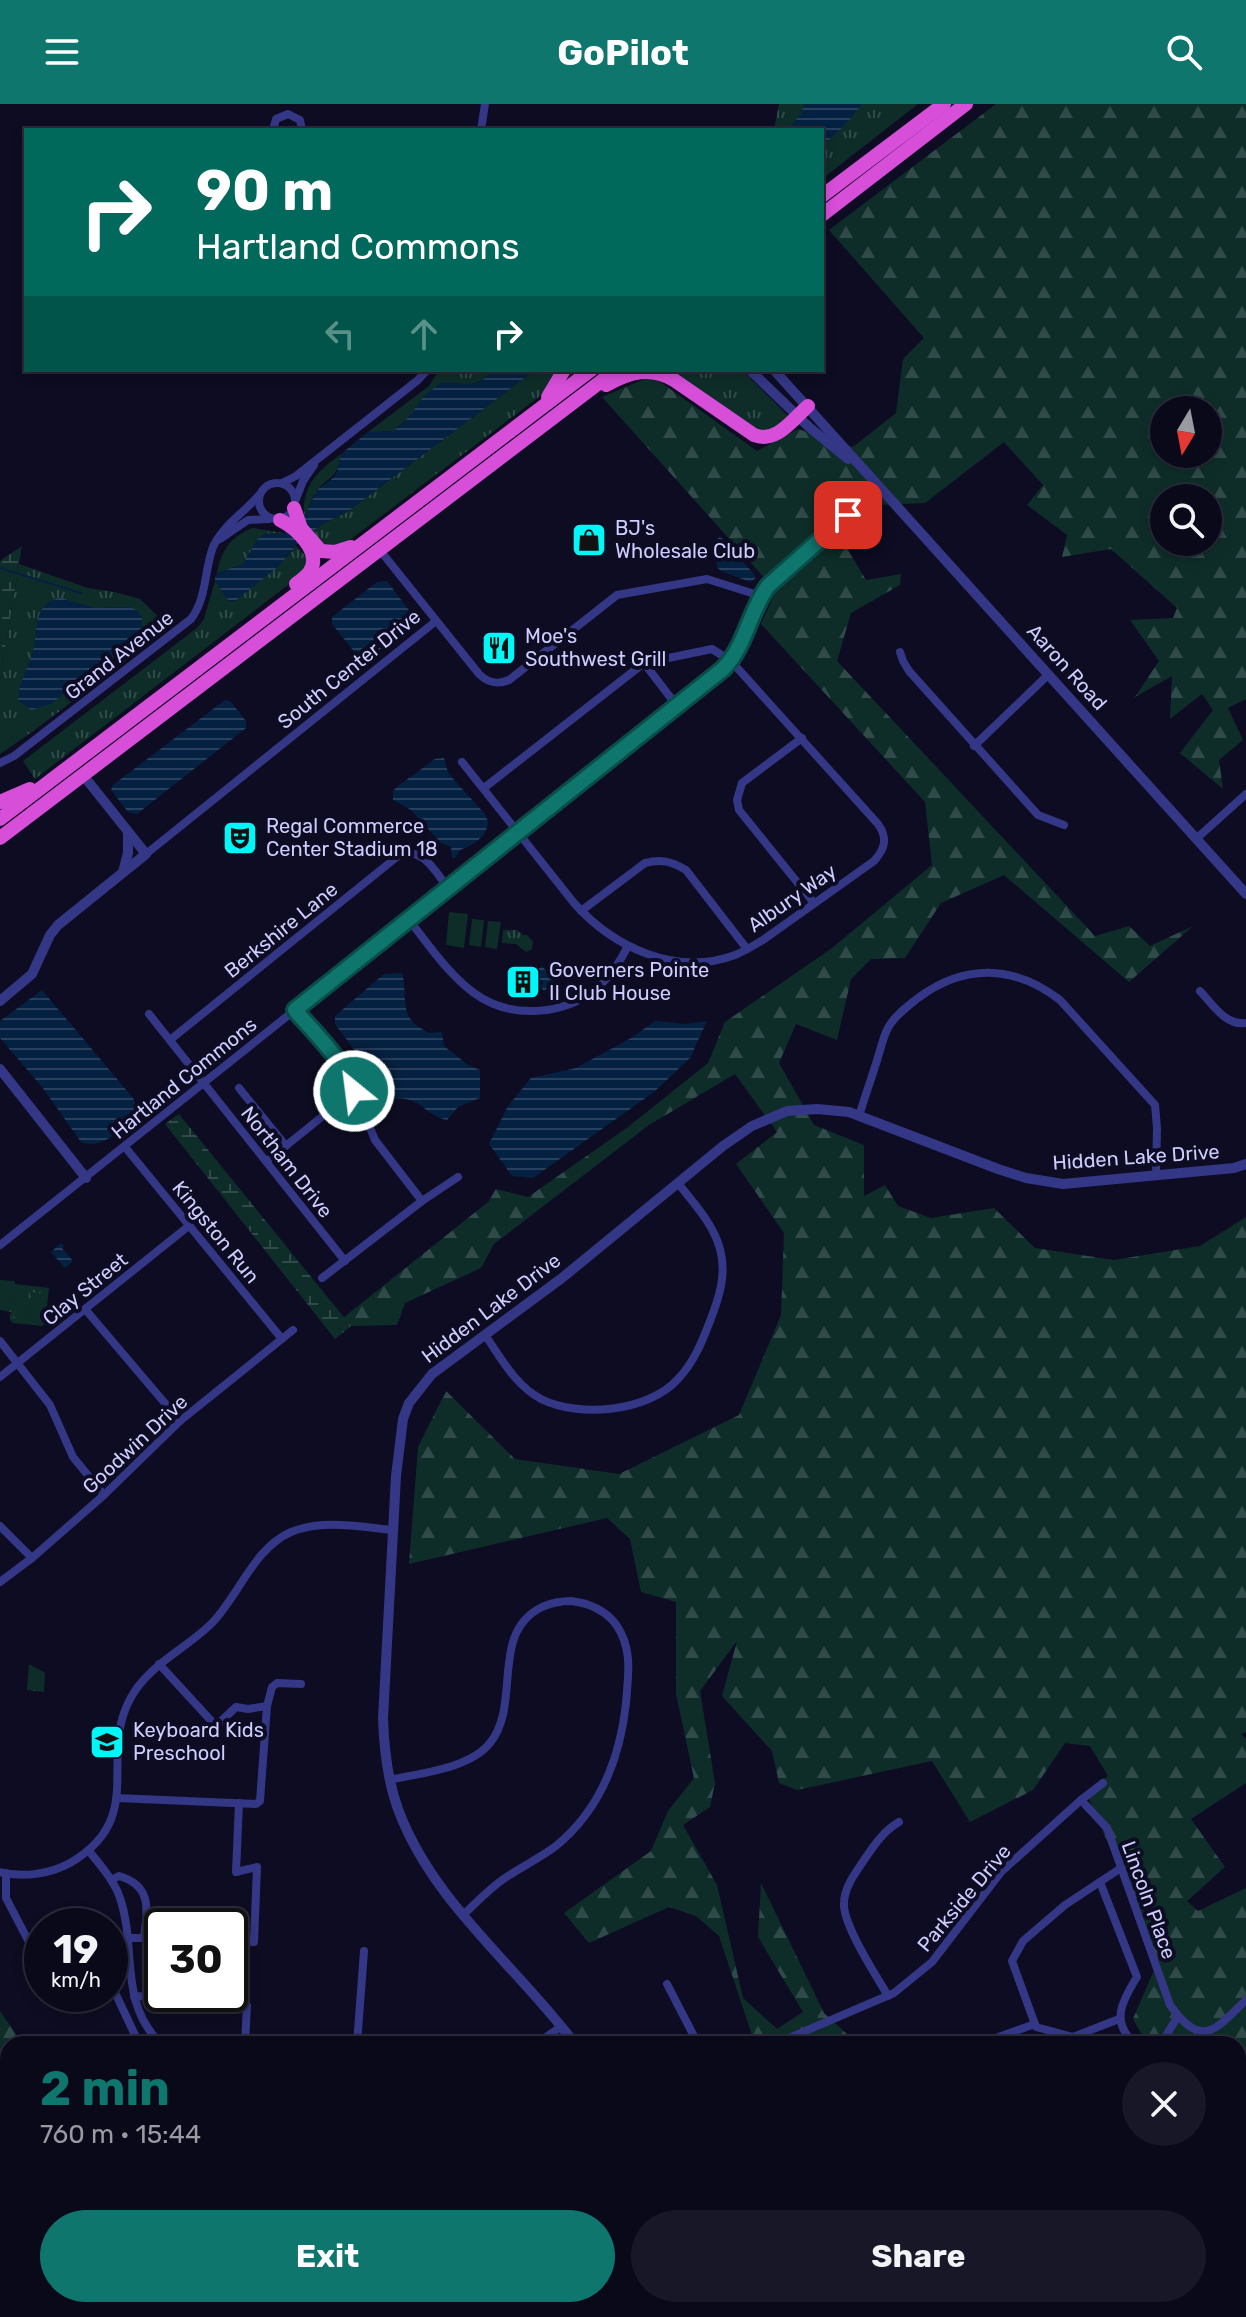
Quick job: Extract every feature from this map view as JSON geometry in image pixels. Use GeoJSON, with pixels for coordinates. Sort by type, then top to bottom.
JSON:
{"type":"FeatureCollection","features":[{"type":"Feature","properties":{"kind":"highway"},"geometry":{"type":"LineString","coordinates":[[919,123],[931,104]]}},
{"type":"Feature","properties":{"kind":"highway"},"geometry":{"type":"LineString","coordinates":[[824,193],[944,104]]}},
{"type":"Feature","properties":{"kind":"highway"},"geometry":{"type":"LineString","coordinates":[[824,213],[966,104]]}},
{"type":"Feature","properties":{"kind":"highway"},"geometry":{"type":"LineString","coordinates":[[537,411],[563,372]]}},
{"type":"Feature","properties":{"kind":"highway"},"geometry":{"type":"LineString","coordinates":[[0,819],[588,372]]}},
{"type":"Feature","properties":{"kind":"highway"},"geometry":{"type":"LineString","coordinates":[[0,838],[613,372]]}},
{"type":"Feature","properties":{"kind":"highway"},"geometry":{"type":"LineString","coordinates":[[574,402],[628,374],[643,372]]}},
{"type":"Feature","properties":{"kind":"highway"},"geometry":{"type":"LineString","coordinates":[[653,372],[670,377],[761,438],[773,436],[803,411]]}},
{"type":"Feature","properties":{"kind":"highway"},"geometry":{"type":"LineString","coordinates":[[288,517],[312,547],[321,551],[332,553],[363,543]]}},
{"type":"Feature","properties":{"kind":"highway"},"geometry":{"type":"LineString","coordinates":[[243,634],[283,593],[310,571],[312,547]]}},
{"type":"Feature","properties":{"kind":"highway"},"geometry":{"type":"LineString","coordinates":[[0,802],[62,772]]}},
{"type":"Feature","properties":{"kind":"street"},"geometry":{"type":"LineString","coordinates":[[479,128],[485,104]]}},
{"type":"Feature","properties":{"kind":"street"},"geometry":{"type":"LineString","coordinates":[[281,105],[281,115]]}},
{"type":"Feature","properties":{"kind":"street"},"geometry":{"type":"LineString","coordinates":[[274,128],[281,115],[294,116],[301,127]]}},
{"type":"Feature","properties":{"kind":"street","name":"Grand Avenue"},"geometry":{"type":"LineString","coordinates":[[0,763],[14,756],[191,619],[200,602],[210,558],[225,527],[267,486],[292,479],[425,372]]}},
{"type":"Feature","properties":{"kind":"street","name":"Aaron Road"},"geometry":{"type":"LineString","coordinates":[[753,372],[803,411],[918,528],[1246,894]]}},
{"type":"Feature","properties":{"kind":"street","name":"Aaron Road"},"geometry":{"type":"LineString","coordinates":[[775,372],[803,411]]}},
{"type":"Feature","properties":{"kind":"street","name":"Grand Avenue"},"geometry":{"type":"LineString","coordinates":[[288,517],[303,481],[322,455]]}},
{"type":"Feature","properties":{"kind":"street"},"geometry":{"type":"LineString","coordinates":[[282,483],[292,490],[288,517]]}},
{"type":"Feature","properties":{"kind":"street","name":"Hartland Commons"},"geometry":{"type":"LineString","coordinates":[[0,1245],[731,661],[768,586],[879,487]]}},
{"type":"Feature","properties":{"kind":"street"},"geometry":{"type":"LineString","coordinates":[[259,495],[264,515],[288,517]]}},
{"type":"Feature","properties":{"kind":"street"},"geometry":{"type":"LineString","coordinates":[[216,542],[248,520],[288,517]]}},
{"type":"Feature","properties":{"kind":"street"},"geometry":{"type":"LineString","coordinates":[[379,549],[436,621]]}},
{"type":"Feature","properties":{"kind":"street","name":"South Center Drive"},"geometry":{"type":"LineString","coordinates":[[0,1001],[32,974],[58,925],[436,621],[481,677],[499,684],[516,675],[617,595],[707,579],[761,596]]}},
{"type":"Feature","properties":{"kind":"street"},"geometry":{"type":"LineString","coordinates":[[484,788],[644,663],[712,649],[731,661]]}},
{"type":"Feature","properties":{"kind":"street"},"geometry":{"type":"LineString","coordinates":[[900,652],[909,671],[1038,815],[1064,825]]}},
{"type":"Feature","properties":{"kind":"street","name":"Albury Way"},"geometry":{"type":"LineString","coordinates":[[462,762],[581,911],[603,931],[651,956],[686,961],[722,958],[747,949],[874,861],[883,848],[885,836],[878,824],[731,661]]}},
{"type":"Feature","properties":{"kind":"street"},"geometry":{"type":"LineString","coordinates":[[644,663],[677,706]]}},
{"type":"Feature","properties":{"kind":"street"},"geometry":{"type":"LineString","coordinates":[[974,746],[1049,674]]}},
{"type":"Feature","properties":{"kind":"street"},"geometry":{"type":"LineString","coordinates":[[802,738],[742,783],[737,800],[739,810],[814,903]]}},
{"type":"Feature","properties":{"kind":"street"},"geometry":{"type":"LineString","coordinates":[[83,775],[146,854]]}},
{"type":"Feature","properties":{"kind":"street"},"geometry":{"type":"LineString","coordinates":[[1196,839],[1246,794]]}},
{"type":"Feature","properties":{"kind":"street"},"geometry":{"type":"LineString","coordinates":[[123,872],[128,853],[128,832]]}},
{"type":"Feature","properties":{"kind":"street","name":"Berkshire Lane"},"geometry":{"type":"LineString","coordinates":[[170,1040],[398,856],[405,853],[422,856],[448,888]]}},
{"type":"Feature","properties":{"kind":"street"},"geometry":{"type":"LineString","coordinates":[[581,911],[645,863],[657,860],[673,862],[686,870],[747,949]]}},
{"type":"Feature","properties":{"kind":"street"},"geometry":{"type":"LineString","coordinates":[[409,920],[473,992],[498,1005],[525,1011],[556,1009],[593,991],[610,975],[628,946]]}},
{"type":"Feature","properties":{"kind":"street"},"geometry":{"type":"LineString","coordinates":[[859,1116],[888,1026],[906,1007],[952,979],[968,974],[997,973],[1026,980],[1060,1000],[1155,1105],[1156,1175]]}},
{"type":"Feature","properties":{"kind":"street"},"geometry":{"type":"LineString","coordinates":[[1200,991],[1229,1021],[1246,1023]]}},
{"type":"Feature","properties":{"kind":"street"},"geometry":{"type":"LineString","coordinates":[[295,1010],[342,1065],[375,1140],[422,1201]]}},
{"type":"Feature","properties":{"kind":"street","name":"Northam Drive"},"geometry":{"type":"LineString","coordinates":[[149,1014],[345,1261]]}},
{"type":"Feature","properties":{"kind":"street"},"geometry":{"type":"LineString","coordinates":[[0,1069],[86,1178]]}},
{"type":"Feature","properties":{"kind":"street"},"geometry":{"type":"LineString","coordinates":[[239,1088],[286,1146]]}},
{"type":"Feature","properties":{"kind":"street"},"geometry":{"type":"LineString","coordinates":[[267,1161],[354,1091]]}},
{"type":"Feature","properties":{"kind":"street","name":"Hidden Lake Drive"},"geometry":{"type":"LineString","coordinates":[[569,2036],[433,1875],[410,1837],[389,1780],[383,1718],[396,1476],[403,1419],[409,1403],[432,1374],[562,1278],[723,1146],[752,1126],[787,1111],[817,1109],[849,1112],[1026,1178],[1063,1184],[1234,1168],[1246,1164]]}},
{"type":"Feature","properties":{"kind":"street","name":"Kingston Run"},"geometry":{"type":"LineString","coordinates":[[125,1147],[282,1339]]}},
{"type":"Feature","properties":{"kind":"street"},"geometry":{"type":"LineString","coordinates":[[322,1278],[458,1177]]}},
{"type":"Feature","properties":{"kind":"street"},"geometry":{"type":"LineString","coordinates":[[485,1335],[516,1381],[541,1399],[577,1410],[611,1409],[647,1400],[676,1381],[699,1351],[722,1289],[721,1253],[713,1229],[678,1183]]}},
{"type":"Feature","properties":{"kind":"street","name":"Clay Street"},"geometry":{"type":"LineString","coordinates":[[0,1377],[190,1225]]}},
{"type":"Feature","properties":{"kind":"street"},"geometry":{"type":"LineString","coordinates":[[85,1309],[180,1421]]}},
{"type":"Feature","properties":{"kind":"street","name":"Goodwin Drive"},"geometry":{"type":"LineString","coordinates":[[0,1582],[104,1495],[180,1421],[293,1330]]}},
{"type":"Feature","properties":{"kind":"street"},"geometry":{"type":"LineString","coordinates":[[0,1341],[50,1405],[73,1457],[104,1495]]}},
{"type":"Feature","properties":{"kind":"street"},"geometry":{"type":"LineString","coordinates":[[24,1932],[6,1898],[3,1872],[33,1875],[51,1871],[89,1851],[115,1810],[118,1747],[124,1713],[138,1687],[159,1664],[214,1621],[258,1561],[284,1536],[323,1525],[393,1530]]}},
{"type":"Feature","properties":{"kind":"street"},"geometry":{"type":"LineString","coordinates":[[0,1526],[32,1558]]}},
{"type":"Feature","properties":{"kind":"street"},"geometry":{"type":"LineString","coordinates":[[389,1780],[469,1760],[488,1745],[505,1712],[511,1644],[517,1631],[535,1611],[550,1603],[582,1603],[609,1616],[618,1627],[629,1654],[629,1669],[620,1744],[607,1781],[591,1808],[555,1847],[504,1878],[464,1914]]}},
{"type":"Feature","properties":{"kind":"street"},"geometry":{"type":"LineString","coordinates":[[159,1664],[216,1726],[236,1707],[267,1706]]}},
{"type":"Feature","properties":{"kind":"street"},"geometry":{"type":"LineString","coordinates":[[117,1798],[256,1804],[260,1801],[267,1706],[274,1684],[301,1684]]}},
{"type":"Feature","properties":{"kind":"street","name":"Parkside Drive"},"geometry":{"type":"LineString","coordinates":[[794,2036],[888,1996],[932,1962],[1001,1872],[1103,1783]]}},
{"type":"Feature","properties":{"kind":"street","name":"Lincoln Place"},"geometry":{"type":"LineString","coordinates":[[1081,1800],[1107,1828],[1170,2005],[1178,2016]]}},
{"type":"Feature","properties":{"kind":"street"},"geometry":{"type":"LineString","coordinates":[[239,1803],[236,1872],[257,1867],[254,1942],[248,1942]]}},
{"type":"Feature","properties":{"kind":"street"},"geometry":{"type":"LineString","coordinates":[[888,1996],[847,1922],[844,1901],[851,1880],[878,1840],[899,1822]]}},
{"type":"Feature","properties":{"kind":"street"},"geometry":{"type":"LineString","coordinates":[[89,1851],[111,1880],[123,1908]]}},
{"type":"Feature","properties":{"kind":"street"},"geometry":{"type":"LineString","coordinates":[[1069,2036],[1036,2027],[1012,1961],[1023,1941],[1065,1905],[1121,1868]]}},
{"type":"Feature","properties":{"kind":"street"},"geometry":{"type":"LineString","coordinates":[[111,1880],[119,1876],[127,1878],[144,1893],[147,1903],[144,1938],[128,1937]]}},
{"type":"Feature","properties":{"kind":"street"},"geometry":{"type":"LineString","coordinates":[[1100,1882],[1137,1977],[1126,1994],[1119,2019],[1125,2036]]}},
{"type":"Feature","properties":{"kind":"street"},"geometry":{"type":"LineString","coordinates":[[358,2036],[364,1951]]}},
{"type":"Feature","properties":{"kind":"street"},"geometry":{"type":"LineString","coordinates":[[128,1953],[134,1996],[154,2036]]}},
{"type":"Feature","properties":{"kind":"street"},"geometry":{"type":"LineString","coordinates":[[667,1984],[694,2036]]}},
{"type":"Feature","properties":{"kind":"street"},"geometry":{"type":"LineString","coordinates":[[134,1996],[144,1997]]}},
{"type":"Feature","properties":{"kind":"street"},"geometry":{"type":"LineString","coordinates":[[1166,2036],[1178,2016],[1191,2029],[1206,2032],[1217,2028],[1246,2000]]}},
{"type":"Feature","properties":{"kind":"street"},"geometry":{"type":"LineString","coordinates":[[124,2012],[135,2035]]}},
{"type":"Feature","properties":{"kind":"street"},"geometry":{"type":"LineString","coordinates":[[245,2036],[247,2012]]}},
{"type":"Feature","properties":{"kind":"street"},"geometry":{"type":"LineString","coordinates":[[1076,2036],[1119,2019]]}},
{"type":"Feature","properties":{"kind":"street"},"geometry":{"type":"LineString","coordinates":[[1004,2036],[1035,2024]]}},
{"type":"Feature","properties":{"kind":"street"},"geometry":{"type":"LineString","coordinates":[[548,2036],[562,2026]]}},
{"type":"Feature","properties":{"kind":"green space"},"geometry":{"type":"Polygon","coordinates":[[[779,104],[918,104],[824,177],[824,128],[774,128],[779,104]]]}},
{"type":"Feature","properties":{"kind":"green space"},"geometry":{"type":"Polygon","coordinates":[[[996,104],[1246,104],[1246,699],[1228,708],[1243,740],[1219,760],[1223,789],[1180,753],[1213,710],[1202,694],[1170,719],[1172,676],[1135,697],[1159,661],[1130,620],[1173,618],[1177,608],[1111,549],[1062,557],[1067,535],[1027,505],[1043,485],[1004,442],[925,503],[872,505],[848,550],[866,580],[901,574],[900,585],[851,613],[837,661],[1095,936],[1129,926],[1150,946],[1193,926],[1129,982],[1004,875],[941,903],[905,958],[871,959],[851,979],[837,1040],[796,1024],[779,1063],[814,1125],[864,1145],[864,1196],[885,1185],[898,1206],[931,1218],[994,1208],[1035,1248],[1114,1260],[1200,1246],[1246,1217],[1246,1732],[1241,1734],[1246,1739],[1246,1783],[1191,1819],[1225,1867],[1187,1901],[1198,1911],[1246,1888],[1246,2036],[1143,2036],[1133,2019],[1158,1961],[1086,1792],[1108,1776],[1090,1746],[1065,1743],[1033,1790],[970,1822],[932,1761],[797,1790],[779,1783],[772,1751],[722,1696],[737,1641],[700,1691],[715,1783],[710,1807],[683,1825],[717,1885],[743,1998],[777,2029],[803,2012],[758,1937],[761,1883],[824,2013],[848,2036],[752,2036],[719,1936],[696,1916],[669,1907],[589,1943],[564,1913],[651,1851],[668,1811],[694,1778],[676,1694],[676,1602],[641,1592],[630,1539],[607,1518],[409,1564],[418,1447],[446,1391],[515,1459],[619,1474],[739,1415],[781,1315],[784,1233],[736,1164],[777,1132],[735,1074],[649,1125],[494,1244],[481,1268],[405,1303],[397,1325],[351,1326],[343,1318],[488,1202],[496,1189],[528,1197],[628,1127],[708,1063],[725,1022],[832,948],[932,865],[925,802],[761,624],[776,591],[602,397],[652,376],[757,451],[798,429],[853,447],[896,413],[903,359],[924,338],[829,230],[996,104]]]}},
{"type":"Feature","properties":{"kind":"green space"},"geometry":{"type":"Polygon","coordinates":[[[438,372],[492,372],[475,383],[451,383],[393,431],[368,432],[429,386],[438,372]]]}},
{"type":"Feature","properties":{"kind":"green space"},"geometry":{"type":"Polygon","coordinates":[[[532,372],[558,372],[548,390],[343,545],[331,548],[319,545],[310,534],[322,524],[347,512],[532,372]]]}},
{"type":"Feature","properties":{"kind":"green space"},"geometry":{"type":"Polygon","coordinates":[[[665,372],[744,372],[788,416],[771,431],[757,432],[665,372]]]}},
{"type":"Feature","properties":{"kind":"green space"},"geometry":{"type":"Polygon","coordinates":[[[341,454],[334,474],[316,492],[304,517],[308,488],[325,467],[341,454]]]}},
{"type":"Feature","properties":{"kind":"green space"},"geometry":{"type":"Polygon","coordinates":[[[252,528],[284,533],[264,534],[243,564],[217,573],[228,546],[252,528]]]}},
{"type":"Feature","properties":{"kind":"green space"},"geometry":{"type":"Polygon","coordinates":[[[295,545],[309,559],[301,575],[35,779],[23,761],[197,628],[204,619],[215,581],[229,601],[289,555],[295,545]]]}},
{"type":"Feature","properties":{"kind":"green space"},"geometry":{"type":"Polygon","coordinates":[[[22,546],[19,564],[0,679],[0,561],[22,546]]]}},
{"type":"Feature","properties":{"kind":"green space"},"geometry":{"type":"Polygon","coordinates":[[[19,564],[88,588],[140,599],[166,624],[165,631],[0,754],[0,679],[19,564]]]}},
{"type":"Feature","properties":{"kind":"green space"},"geometry":{"type":"Polygon","coordinates":[[[449,912],[468,914],[464,948],[446,945],[449,912]]]}},
{"type":"Feature","properties":{"kind":"green space"},"geometry":{"type":"Polygon","coordinates":[[[472,919],[484,920],[481,947],[469,945],[472,919]]]}},
{"type":"Feature","properties":{"kind":"green space"},"geometry":{"type":"Polygon","coordinates":[[[488,921],[501,922],[497,949],[485,947],[488,921]]]}},
{"type":"Feature","properties":{"kind":"green space"},"geometry":{"type":"Polygon","coordinates":[[[503,930],[517,930],[527,935],[533,942],[532,949],[526,952],[516,944],[502,943],[503,930]]]}},
{"type":"Feature","properties":{"kind":"green space"},"geometry":{"type":"Polygon","coordinates":[[[179,1114],[351,1326],[335,1339],[165,1124],[179,1114]]]}},
{"type":"Feature","properties":{"kind":"green space"},"geometry":{"type":"Polygon","coordinates":[[[0,1280],[49,1288],[45,1324],[13,1323],[10,1320],[11,1312],[0,1310],[0,1280]]]}},
{"type":"Feature","properties":{"kind":"green space"},"geometry":{"type":"Polygon","coordinates":[[[0,1281],[13,1283],[10,1311],[0,1309],[0,1281]]]}},
{"type":"Feature","properties":{"kind":"green space"},"geometry":{"type":"Polygon","coordinates":[[[17,1291],[29,1292],[26,1318],[14,1317],[17,1291]]]}},
{"type":"Feature","properties":{"kind":"green space"},"geometry":{"type":"Polygon","coordinates":[[[32,1292],[45,1294],[42,1320],[29,1319],[32,1292]]]}},
{"type":"Feature","properties":{"kind":"green space"},"geometry":{"type":"Polygon","coordinates":[[[29,1664],[45,1673],[44,1692],[27,1690],[29,1664]]]}},
{"type":"Feature","properties":{"kind":"green space"},"geometry":{"type":"Polygon","coordinates":[[[0,2011],[17,2036],[0,2036],[0,2011]]]}},
{"type":"Feature","properties":{"kind":"water"},"geometry":{"type":"Polygon","coordinates":[[[804,104],[862,104],[824,144],[824,128],[789,128],[801,114],[804,104]]]}},
{"type":"Feature","properties":{"kind":"water"},"geometry":{"type":"Polygon","coordinates":[[[492,372],[532,372],[347,512],[322,524],[296,545],[279,566],[235,601],[229,601],[215,581],[217,573],[243,564],[264,534],[284,533],[304,517],[317,490],[337,472],[341,454],[368,432],[393,431],[404,423],[425,395],[442,382],[464,384],[492,372]]]}},
{"type":"Feature","properties":{"kind":"water"},"geometry":{"type":"Polygon","coordinates":[[[720,536],[756,578],[750,582],[717,567],[716,541],[720,536]]]}},
{"type":"Feature","properties":{"kind":"water"},"geometry":{"type":"Polygon","coordinates":[[[387,581],[414,617],[412,624],[368,659],[360,659],[332,624],[332,617],[377,582],[387,581]]]}},
{"type":"Feature","properties":{"kind":"water"},"geometry":{"type":"Polygon","coordinates":[[[61,598],[95,608],[129,607],[137,610],[142,617],[142,629],[132,641],[51,704],[31,710],[18,700],[33,651],[38,618],[45,605],[61,598]]]}},
{"type":"Feature","properties":{"kind":"water"},"geometry":{"type":"Polygon","coordinates":[[[225,700],[230,701],[246,721],[246,728],[137,814],[128,812],[111,790],[113,785],[225,700]]]}},
{"type":"Feature","properties":{"kind":"water"},"geometry":{"type":"Polygon","coordinates":[[[444,758],[448,772],[485,814],[488,822],[482,836],[460,850],[455,858],[452,858],[451,847],[441,843],[411,810],[393,800],[393,791],[398,786],[435,759],[444,758]]]}},
{"type":"Feature","properties":{"kind":"water"},"geometry":{"type":"Polygon","coordinates":[[[542,966],[555,982],[544,991],[540,986],[543,983],[534,972],[542,966]]]}},
{"type":"Feature","properties":{"kind":"water"},"geometry":{"type":"Polygon","coordinates":[[[402,973],[406,1010],[412,1021],[429,1033],[442,1032],[444,1046],[468,1065],[480,1070],[480,1098],[458,1107],[447,1120],[408,1099],[387,1099],[380,1088],[361,1077],[358,1055],[335,1024],[335,1016],[384,974],[402,973]]]}},
{"type":"Feature","properties":{"kind":"water"},"geometry":{"type":"Polygon","coordinates":[[[42,990],[133,1098],[137,1107],[136,1116],[104,1141],[96,1144],[81,1142],[42,1087],[0,1038],[0,1021],[42,990]]]}},
{"type":"Feature","properties":{"kind":"water"},"geometry":{"type":"Polygon","coordinates":[[[655,1021],[686,1024],[707,1021],[690,1058],[654,1092],[533,1178],[512,1176],[489,1144],[508,1106],[531,1078],[576,1068],[655,1021]]]}},
{"type":"Feature","properties":{"kind":"water"},"geometry":{"type":"Polygon","coordinates":[[[61,1243],[73,1261],[65,1268],[51,1252],[61,1243]]]}},
{"type":"Feature","properties":{"kind":"waterway"},"geometry":{"type":"LineString","coordinates":[[0,568],[81,593]]}},
{"type":"Feature","properties":{"kind":"place","name":"BJ's Wholesale Club"},"geometry":{"type":"Point","coordinates":[589,540]}},
{"type":"Feature","properties":{"kind":"place","name":"Moe's Southwest Grill"},"geometry":{"type":"Point","coordinates":[499,648]}},
{"type":"Feature","properties":{"kind":"place","name":"Regal Commerce Center Stadium 18"},"geometry":{"type":"Point","coordinates":[240,838]}},
{"type":"Feature","properties":{"kind":"place","name":"Governers Pointe II Club House"},"geometry":{"type":"Point","coordinates":[523,982]}},
{"type":"Feature","properties":{"kind":"place","name":"Keyboard Kids Preschool"},"geometry":{"type":"Point","coordinates":[107,1742]}},
{"type":"Feature","properties":{"kind":"route"},"geometry":{"type":"LineString","coordinates":[[354,1091],[342,1065],[295,1010],[723,669],[742,643],[768,586],[848,515]]}}]}
